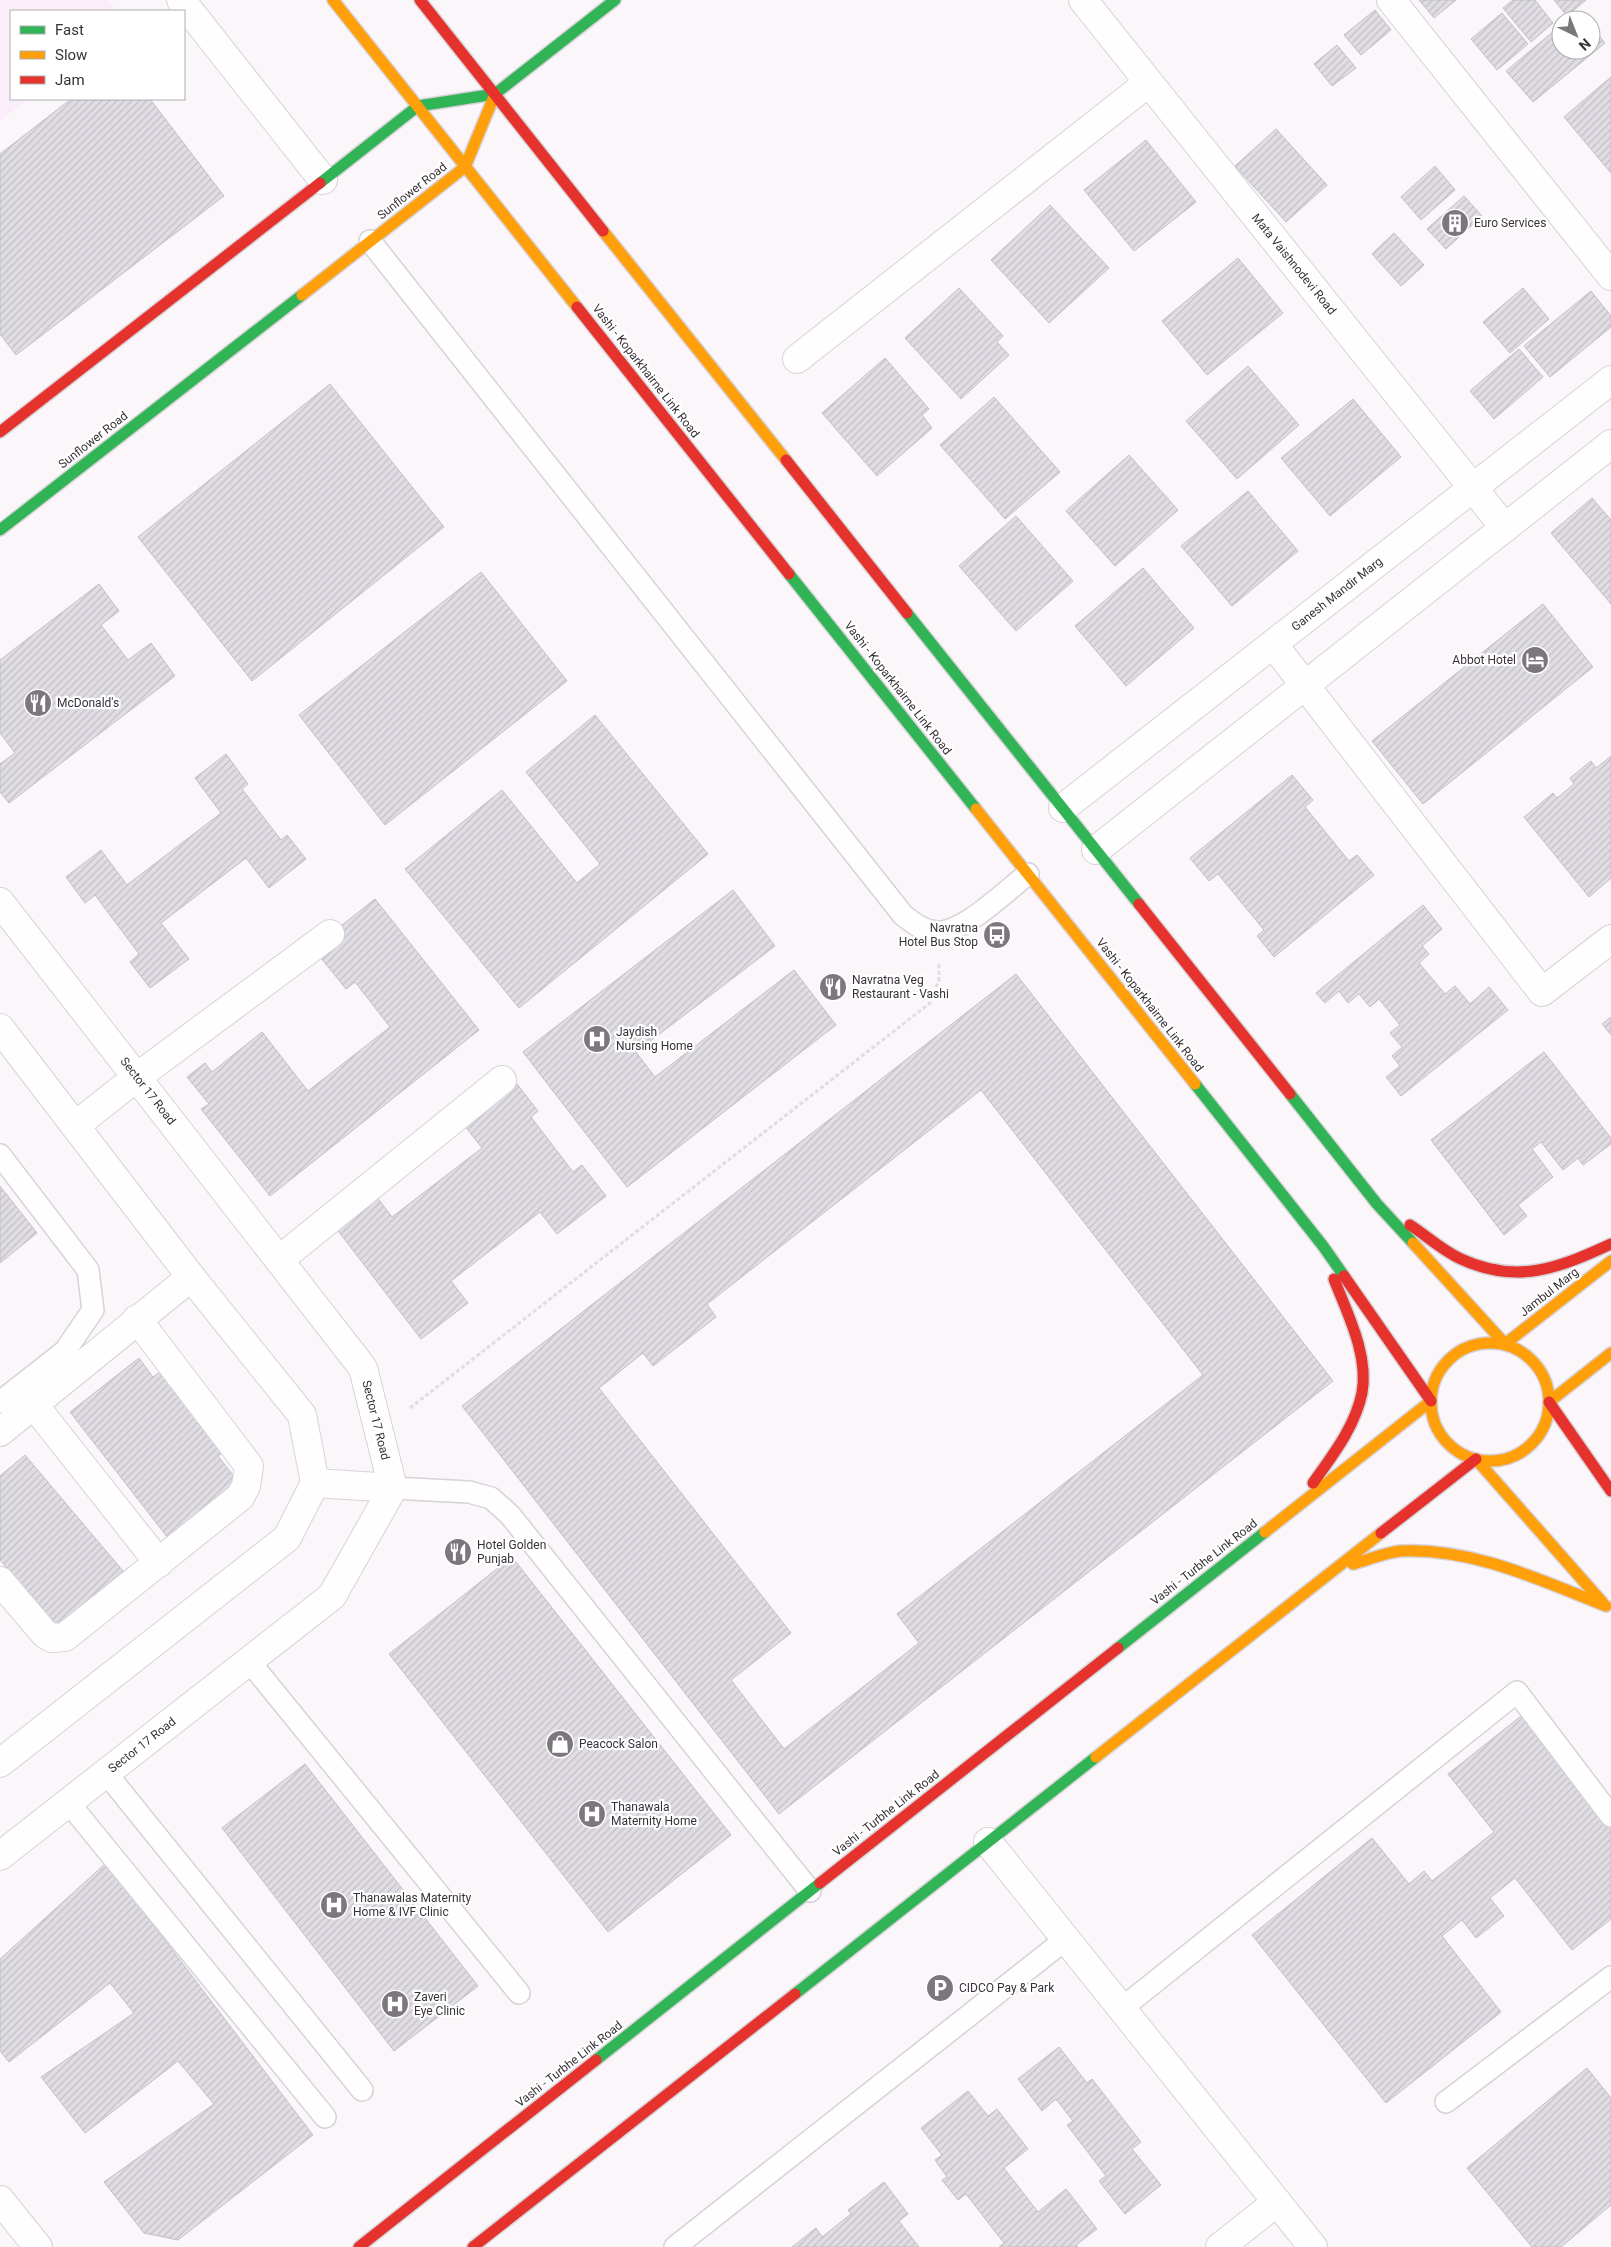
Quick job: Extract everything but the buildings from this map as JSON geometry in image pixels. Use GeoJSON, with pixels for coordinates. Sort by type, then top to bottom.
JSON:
{"type":"FeatureCollection","features":[{"type":"Feature","properties":{"kind":"main road","name":"Vashi - Koparkhairne Link Road"},"geometry":{"type":"LineString","coordinates":[[333,0],[1323,1246],[1431,1400]]}},
{"type":"Feature","properties":{"kind":"main road"},"geometry":{"type":"LineString","coordinates":[[420,0],[1377,1204],[1505,1344]]}},
{"type":"Feature","properties":{"kind":"main road"},"geometry":{"type":"LineString","coordinates":[[0,432],[418,106],[495,94],[615,0]]}},
{"type":"Feature","properties":{"kind":"main road","name":"Sunflower Road"},"geometry":{"type":"LineString","coordinates":[[0,530],[466,166],[495,94]]}},
{"type":"Feature","properties":{"kind":"main road"},"geometry":{"type":"LineString","coordinates":[[1377,1204],[1460,1258],[1500,1273],[1539,1272],[1574,1261],[1611,1244]]}},
{"type":"Feature","properties":{"kind":"main road"},"geometry":{"type":"LineString","coordinates":[[1294,1508],[1334,1453],[1357,1413],[1363,1379],[1357,1344],[1323,1246]]}},
{"type":"Feature","properties":{"kind":"main road","name":"Jambul Marg"},"geometry":{"type":"LineString","coordinates":[[1505,1344],[1611,1261]]}},
{"type":"Feature","properties":{"kind":"main road"},"geometry":{"type":"LineString","coordinates":[[1487,1343],[1505,1344],[1522,1352],[1537,1365],[1546,1382],[1549,1402],[1546,1419],[1538,1435],[1526,1448],[1511,1457],[1494,1460],[1476,1459],[1458,1451],[1443,1438],[1434,1420],[1431,1400],[1434,1383],[1442,1367],[1454,1354],[1470,1346],[1487,1343]]}},
{"type":"Feature","properties":{"kind":"main road"},"geometry":{"type":"LineString","coordinates":[[1549,1402],[1611,1353]]}},
{"type":"Feature","properties":{"kind":"main road","name":"Vashi - Turbhe Link Road"},"geometry":{"type":"LineString","coordinates":[[359,2247],[1431,1400]]}},
{"type":"Feature","properties":{"kind":"main road"},"geometry":{"type":"LineString","coordinates":[[1549,1402],[1611,1491]]}},
{"type":"Feature","properties":{"kind":"main road"},"geometry":{"type":"LineString","coordinates":[[473,2247],[1341,1567],[1476,1459]]}},
{"type":"Feature","properties":{"kind":"main road"},"geometry":{"type":"LineString","coordinates":[[1476,1459],[1608,1610]]}},
{"type":"Feature","properties":{"kind":"main road"},"geometry":{"type":"LineString","coordinates":[[1341,1567],[1399,1551],[1448,1553],[1507,1567],[1608,1610]]}},
{"type":"Feature","properties":{"kind":"street"},"geometry":{"type":"LineString","coordinates":[[180,0],[323,180]]}},
{"type":"Feature","properties":{"kind":"street","name":"Mata Vaishnodevi Road"},"geometry":{"type":"LineString","coordinates":[[1083,0],[1505,528]]}},
{"type":"Feature","properties":{"kind":"street"},"geometry":{"type":"LineString","coordinates":[[1391,0],[1611,276]]}},
{"type":"Feature","properties":{"kind":"street"},"geometry":{"type":"LineString","coordinates":[[796,359],[1148,83]]}},
{"type":"Feature","properties":{"kind":"street","name":"Ganesh Mandir Marg"},"geometry":{"type":"LineString","coordinates":[[1063,808],[1611,380]]}},
{"type":"Feature","properties":{"kind":"street"},"geometry":{"type":"LineString","coordinates":[[1096,850],[1611,444]]}},
{"type":"Feature","properties":{"kind":"street"},"geometry":{"type":"LineString","coordinates":[[1273,644],[1542,992],[1611,939]]}},
{"type":"Feature","properties":{"kind":"street","name":"Sector 17 Road"},"geometry":{"type":"LineString","coordinates":[[0,902],[363,1368],[392,1488],[332,1596],[0,1856]]}},
{"type":"Feature","properties":{"kind":"street"},"geometry":{"type":"LineString","coordinates":[[76,1126],[137,1077],[330,934]]}},
{"type":"Feature","properties":{"kind":"street"},"geometry":{"type":"LineString","coordinates":[[0,1028],[302,1416],[315,1483],[287,1538],[0,1763]]}},
{"type":"Feature","properties":{"kind":"street"},"geometry":{"type":"LineString","coordinates":[[279,1260],[502,1080]]}},
{"type":"Feature","properties":{"kind":"street"},"geometry":{"type":"LineString","coordinates":[[0,1432],[192,1276]]}},
{"type":"Feature","properties":{"kind":"street"},"geometry":{"type":"LineString","coordinates":[[0,1581],[45,1634],[52,1638],[65,1637],[240,1496],[246,1486],[249,1466],[137,1319]]}},
{"type":"Feature","properties":{"kind":"street"},"geometry":{"type":"LineString","coordinates":[[34,1405],[159,1563]]}},
{"type":"Feature","properties":{"kind":"street"},"geometry":{"type":"LineString","coordinates":[[315,1483],[392,1488]]}},
{"type":"Feature","properties":{"kind":"street"},"geometry":{"type":"LineString","coordinates":[[988,1842],[1313,2247]]}},
{"type":"Feature","properties":{"kind":"street"},"geometry":{"type":"LineString","coordinates":[[0,2200],[38,2247]]}},
{"type":"Feature","properties":{"kind":"street"},"geometry":{"type":"LineString","coordinates":[[1220,2247],[1277,2202]]}},
{"type":"Feature","properties":{"kind":"lane"},"geometry":{"type":"LineString","coordinates":[[370,241],[903,915],[917,926],[938,932],[957,928],[1028,874]]}},
{"type":"Feature","properties":{"kind":"lane"},"geometry":{"type":"LineString","coordinates":[[0,1155],[88,1270],[94,1310],[66,1351],[0,1402]]}},
{"type":"Feature","properties":{"kind":"lane"},"geometry":{"type":"LineString","coordinates":[[392,1488],[469,1492],[492,1498],[510,1515],[810,1891]]}},
{"type":"Feature","properties":{"kind":"lane"},"geometry":{"type":"LineString","coordinates":[[249,1661],[519,1993]]}},
{"type":"Feature","properties":{"kind":"lane"},"geometry":{"type":"LineString","coordinates":[[1121,2009],[1517,1692],[1611,1816]]}},
{"type":"Feature","properties":{"kind":"lane"},"geometry":{"type":"LineString","coordinates":[[106,1772],[362,2090]]}},
{"type":"Feature","properties":{"kind":"lane"},"geometry":{"type":"LineString","coordinates":[[68,1802],[325,2117]]}},
{"type":"Feature","properties":{"kind":"lane"},"geometry":{"type":"LineString","coordinates":[[675,2247],[1066,1940]]}},
{"type":"Feature","properties":{"kind":"lane"},"geometry":{"type":"LineString","coordinates":[[1446,2102],[1611,1977]]}},
{"type":"Feature","properties":{"kind":"path"},"geometry":{"type":"LineString","coordinates":[[379,1432],[930,1003],[939,980],[938,932]]}},
{"type":"Feature","properties":{"kind":"shaded area"},"geometry":{"type":"Polygon","coordinates":[[[0,0],[108,0],[116,10],[10,10],[10,100],[27,100],[0,121],[0,0]]]}},
{"type":"Feature","properties":{"kind":"traffic: fast"},"geometry":{"type":"LineString","coordinates":[[320,183],[418,106],[495,94],[615,0]]}},
{"type":"Feature","properties":{"kind":"traffic: fast"},"geometry":{"type":"LineString","coordinates":[[0,530],[302,295]]}},
{"type":"Feature","properties":{"kind":"traffic: fast"},"geometry":{"type":"LineString","coordinates":[[789,574],[976,809]]}},
{"type":"Feature","properties":{"kind":"traffic: fast"},"geometry":{"type":"LineString","coordinates":[[907,613],[1139,904]]}},
{"type":"Feature","properties":{"kind":"traffic: fast"},"geometry":{"type":"LineString","coordinates":[[1195,1084],[1323,1246],[1344,1276]]}},
{"type":"Feature","properties":{"kind":"traffic: fast"},"geometry":{"type":"LineString","coordinates":[[1290,1094],[1377,1204],[1413,1243]]}},
{"type":"Feature","properties":{"kind":"traffic: fast"},"geometry":{"type":"LineString","coordinates":[[1118,1648],[1265,1532]]}},
{"type":"Feature","properties":{"kind":"traffic: fast"},"geometry":{"type":"LineString","coordinates":[[795,1994],[1096,1757]]}},
{"type":"Feature","properties":{"kind":"traffic: fast"},"geometry":{"type":"LineString","coordinates":[[596,2060],[820,1883]]}},
{"type":"Feature","properties":{"kind":"traffic: slow"},"geometry":{"type":"LineString","coordinates":[[333,0],[577,307]]}},
{"type":"Feature","properties":{"kind":"traffic: slow"},"geometry":{"type":"LineString","coordinates":[[302,295],[465,167],[495,94]]}},
{"type":"Feature","properties":{"kind":"traffic: slow"},"geometry":{"type":"LineString","coordinates":[[603,231],[786,460]]}},
{"type":"Feature","properties":{"kind":"traffic: slow"},"geometry":{"type":"LineString","coordinates":[[976,809],[1195,1084]]}},
{"type":"Feature","properties":{"kind":"traffic: slow"},"geometry":{"type":"LineString","coordinates":[[1413,1243],[1505,1344]]}},
{"type":"Feature","properties":{"kind":"traffic: slow"},"geometry":{"type":"LineString","coordinates":[[1505,1344],[1611,1261]]}},
{"type":"Feature","properties":{"kind":"traffic: slow"},"geometry":{"type":"LineString","coordinates":[[1490,1343],[1501,1344],[1523,1353],[1539,1369],[1548,1391],[1549,1402],[1548,1413],[1539,1435],[1523,1451],[1501,1460],[1490,1461],[1479,1460],[1457,1451],[1441,1435],[1432,1413],[1431,1402],[1432,1391],[1441,1369],[1457,1353],[1479,1344],[1490,1343]]}},
{"type":"Feature","properties":{"kind":"traffic: slow"},"geometry":{"type":"LineString","coordinates":[[1549,1402],[1611,1353]]}},
{"type":"Feature","properties":{"kind":"traffic: slow"},"geometry":{"type":"LineString","coordinates":[[1265,1532],[1431,1401]]}},
{"type":"Feature","properties":{"kind":"traffic: slow"},"geometry":{"type":"LineString","coordinates":[[1476,1459],[1602,1602]]}},
{"type":"Feature","properties":{"kind":"traffic: slow"},"geometry":{"type":"LineString","coordinates":[[1096,1757],[1381,1533]]}},
{"type":"Feature","properties":{"kind":"traffic: slow"},"geometry":{"type":"LineString","coordinates":[[1353,1564],[1383,1554],[1401,1551],[1428,1551],[1455,1555],[1481,1560],[1531,1576],[1606,1606]]}},
{"type":"Feature","properties":{"kind":"traffic: jam"},"geometry":{"type":"LineString","coordinates":[[420,0],[603,231]]}},
{"type":"Feature","properties":{"kind":"traffic: jam"},"geometry":{"type":"LineString","coordinates":[[0,432],[320,183]]}},
{"type":"Feature","properties":{"kind":"traffic: jam"},"geometry":{"type":"LineString","coordinates":[[577,307],[789,574]]}},
{"type":"Feature","properties":{"kind":"traffic: jam"},"geometry":{"type":"LineString","coordinates":[[786,460],[907,613]]}},
{"type":"Feature","properties":{"kind":"traffic: jam"},"geometry":{"type":"LineString","coordinates":[[1139,904],[1290,1094]]}},
{"type":"Feature","properties":{"kind":"traffic: jam"},"geometry":{"type":"LineString","coordinates":[[1410,1225],[1454,1256],[1481,1267],[1501,1271],[1519,1272],[1555,1266],[1611,1244]]}},
{"type":"Feature","properties":{"kind":"traffic: jam"},"geometry":{"type":"LineString","coordinates":[[1344,1276],[1431,1401]]}},
{"type":"Feature","properties":{"kind":"traffic: jam"},"geometry":{"type":"LineString","coordinates":[[1313,1483],[1335,1452],[1354,1418],[1362,1393],[1363,1379],[1360,1349],[1334,1279]]}},
{"type":"Feature","properties":{"kind":"traffic: jam"},"geometry":{"type":"LineString","coordinates":[[1549,1402],[1611,1491]]}},
{"type":"Feature","properties":{"kind":"traffic: jam"},"geometry":{"type":"LineString","coordinates":[[1381,1533],[1476,1459]]}},
{"type":"Feature","properties":{"kind":"traffic: jam"},"geometry":{"type":"LineString","coordinates":[[820,1883],[1118,1648]]}},
{"type":"Feature","properties":{"kind":"traffic: jam"},"geometry":{"type":"LineString","coordinates":[[473,2247],[795,1994]]}},
{"type":"Feature","properties":{"kind":"traffic: jam"},"geometry":{"type":"LineString","coordinates":[[359,2247],[596,2060]]}},
{"type":"Feature","properties":{"kind":"place","name":"Euro Services"},"geometry":{"type":"Point","coordinates":[1455,223]}},
{"type":"Feature","properties":{"kind":"place","name":"Abbot Hotel"},"geometry":{"type":"Point","coordinates":[1535,660]}},
{"type":"Feature","properties":{"kind":"place","name":"McDonald's"},"geometry":{"type":"Point","coordinates":[38,703]}},
{"type":"Feature","properties":{"kind":"place","name":"Navratna Hotel Bus Stop"},"geometry":{"type":"Point","coordinates":[997,935]}},
{"type":"Feature","properties":{"kind":"place","name":"Navratna Veg Restaurant - Vashi"},"geometry":{"type":"Point","coordinates":[833,987]}},
{"type":"Feature","properties":{"kind":"place","name":"Jaydish Nursing Home"},"geometry":{"type":"Point","coordinates":[597,1039]}},
{"type":"Feature","properties":{"kind":"place","name":"Hotel Golden Punjab"},"geometry":{"type":"Point","coordinates":[458,1552]}},
{"type":"Feature","properties":{"kind":"place","name":"Peacock Salon"},"geometry":{"type":"Point","coordinates":[560,1744]}},
{"type":"Feature","properties":{"kind":"place","name":"Thanawala Maternity Home"},"geometry":{"type":"Point","coordinates":[592,1814]}},
{"type":"Feature","properties":{"kind":"place","name":"Thanawalas Maternity Home & IVF Clinic"},"geometry":{"type":"Point","coordinates":[334,1905]}},
{"type":"Feature","properties":{"kind":"place","name":"CIDCO Pay & Park"},"geometry":{"type":"Point","coordinates":[940,1988]}},
{"type":"Feature","properties":{"kind":"place","name":"Zaveri Eye Clinic"},"geometry":{"type":"Point","coordinates":[395,2004]}}]}
